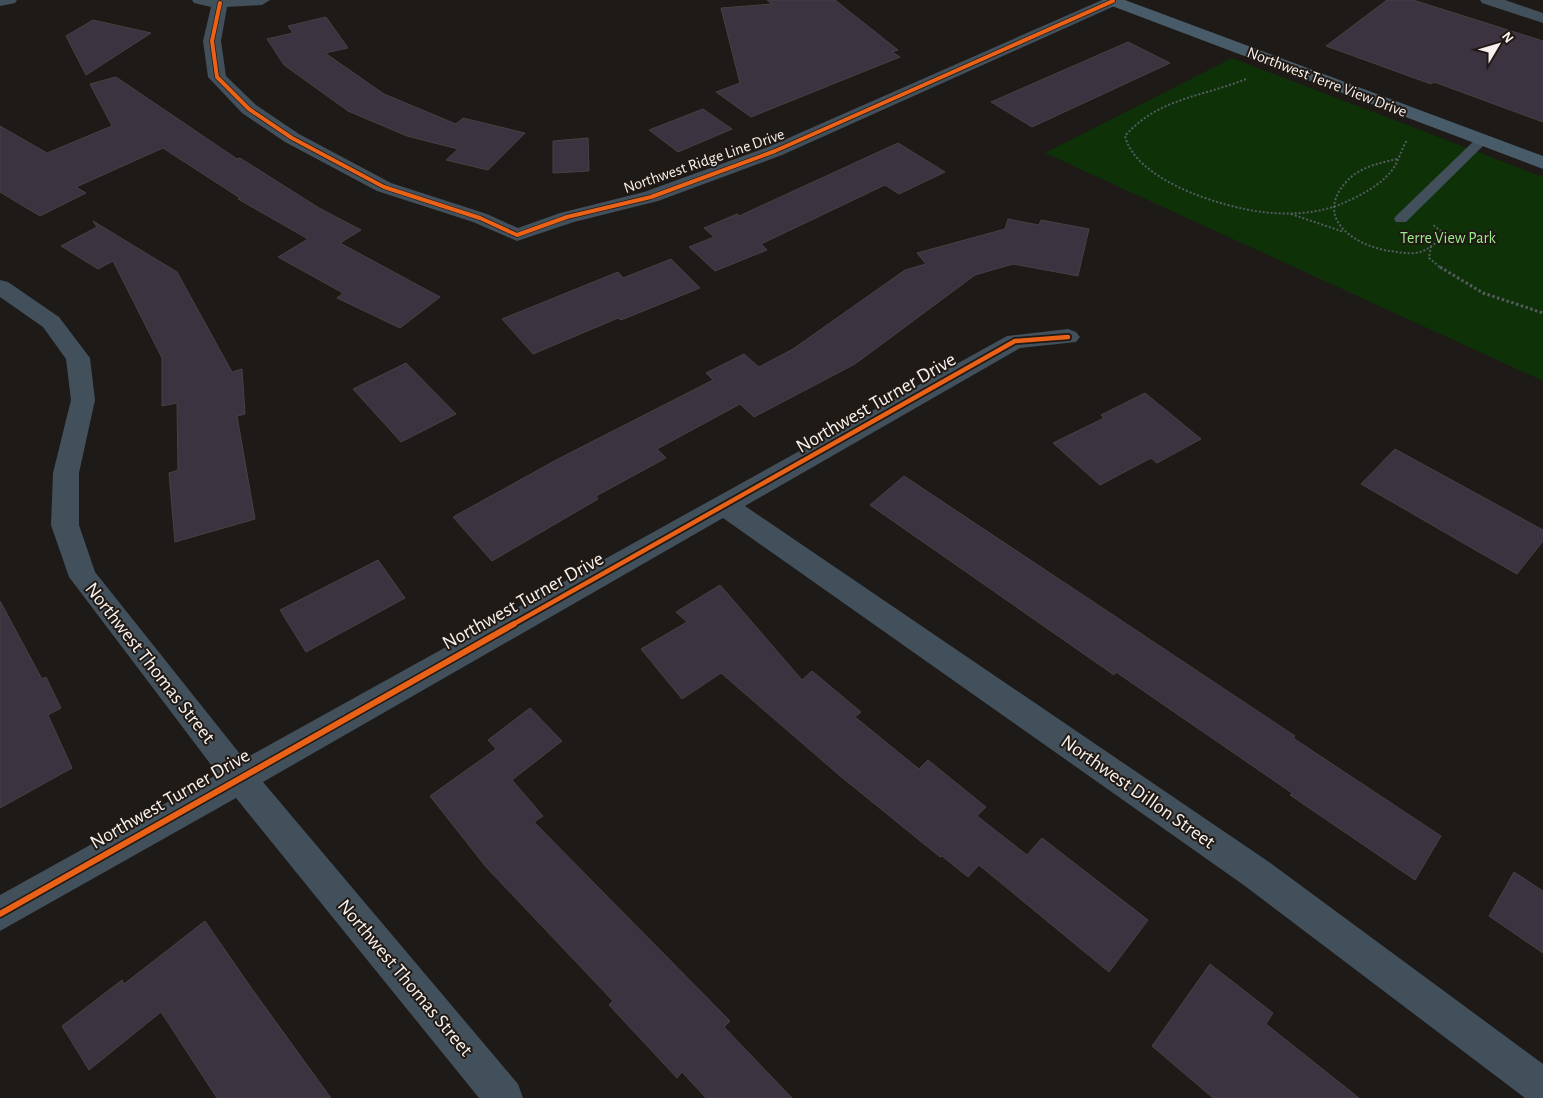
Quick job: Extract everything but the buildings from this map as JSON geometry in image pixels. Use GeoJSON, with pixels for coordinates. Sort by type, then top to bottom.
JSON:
{"type":"FeatureCollection","features":[{"type":"Feature","properties":{"kind":"street"},"geometry":{"type":"LineString","coordinates":[[0,1],[9,0]]}},
{"type":"Feature","properties":{"kind":"street"},"geometry":{"type":"LineString","coordinates":[[200,0],[220,3],[262,0]]}},
{"type":"Feature","properties":{"kind":"street","name":"Northwest Ridge Line Drive"},"geometry":{"type":"LineString","coordinates":[[220,3],[212,41],[217,77],[249,109],[292,138],[384,187],[480,218],[517,235],[567,217],[651,196],[775,152],[1112,0]]}},
{"type":"Feature","properties":{"kind":"street","name":"Northwest Terre View Drive"},"geometry":{"type":"LineString","coordinates":[[1112,0],[1543,163]]}},
{"type":"Feature","properties":{"kind":"street"},"geometry":{"type":"LineString","coordinates":[[1488,0],[1543,18]]}},
{"type":"Feature","properties":{"kind":"street","name":"Northwest Thomas Street"},"geometry":{"type":"LineString","coordinates":[[0,288],[51,322],[78,358],[82,400],[66,473],[64,525],[83,577],[239,777],[504,1098]]}},
{"type":"Feature","properties":{"kind":"street","name":"Northwest Turner Drive"},"geometry":{"type":"LineString","coordinates":[[0,914],[239,777],[725,506],[1015,341],[1068,337]]}},
{"type":"Feature","properties":{"kind":"street","name":"Northwest Dillon Street"},"geometry":{"type":"LineString","coordinates":[[725,506],[1257,874],[1543,1088]]}},
{"type":"Feature","properties":{"kind":"lane"},"geometry":{"type":"LineString","coordinates":[[1401,219],[1482,140]]}},
{"type":"Feature","properties":{"kind":"path"},"geometry":{"type":"LineString","coordinates":[[1274,62],[1259,73],[1242,81],[1178,100],[1153,111],[1131,127],[1125,136],[1129,150],[1150,170],[1178,186],[1261,212],[1288,214],[1318,210],[1342,204],[1375,185],[1396,164],[1403,146],[1425,119]]}},
{"type":"Feature","properties":{"kind":"path"},"geometry":{"type":"LineString","coordinates":[[1288,214],[1344,232]]}},
{"type":"Feature","properties":{"kind":"path"},"geometry":{"type":"LineString","coordinates":[[1431,246],[1429,258],[1454,279],[1490,297],[1543,314]]}},
{"type":"Feature","properties":{"kind":"green space","name":"Terre View Park"},"geometry":{"type":"Polygon","coordinates":[[[1232,58],[1543,177],[1543,381],[1045,153],[1232,58]]]}},
{"type":"Feature","properties":{"kind":"cycle path"},"geometry":{"type":"LineString","coordinates":[[220,3],[212,41],[217,77],[249,109],[292,138],[384,187],[480,218],[517,235],[567,217],[651,197],[775,151],[1113,1]]}},
{"type":"Feature","properties":{"kind":"cycle path"},"geometry":{"type":"LineString","coordinates":[[0,914],[1015,341],[1068,337]]}}]}
